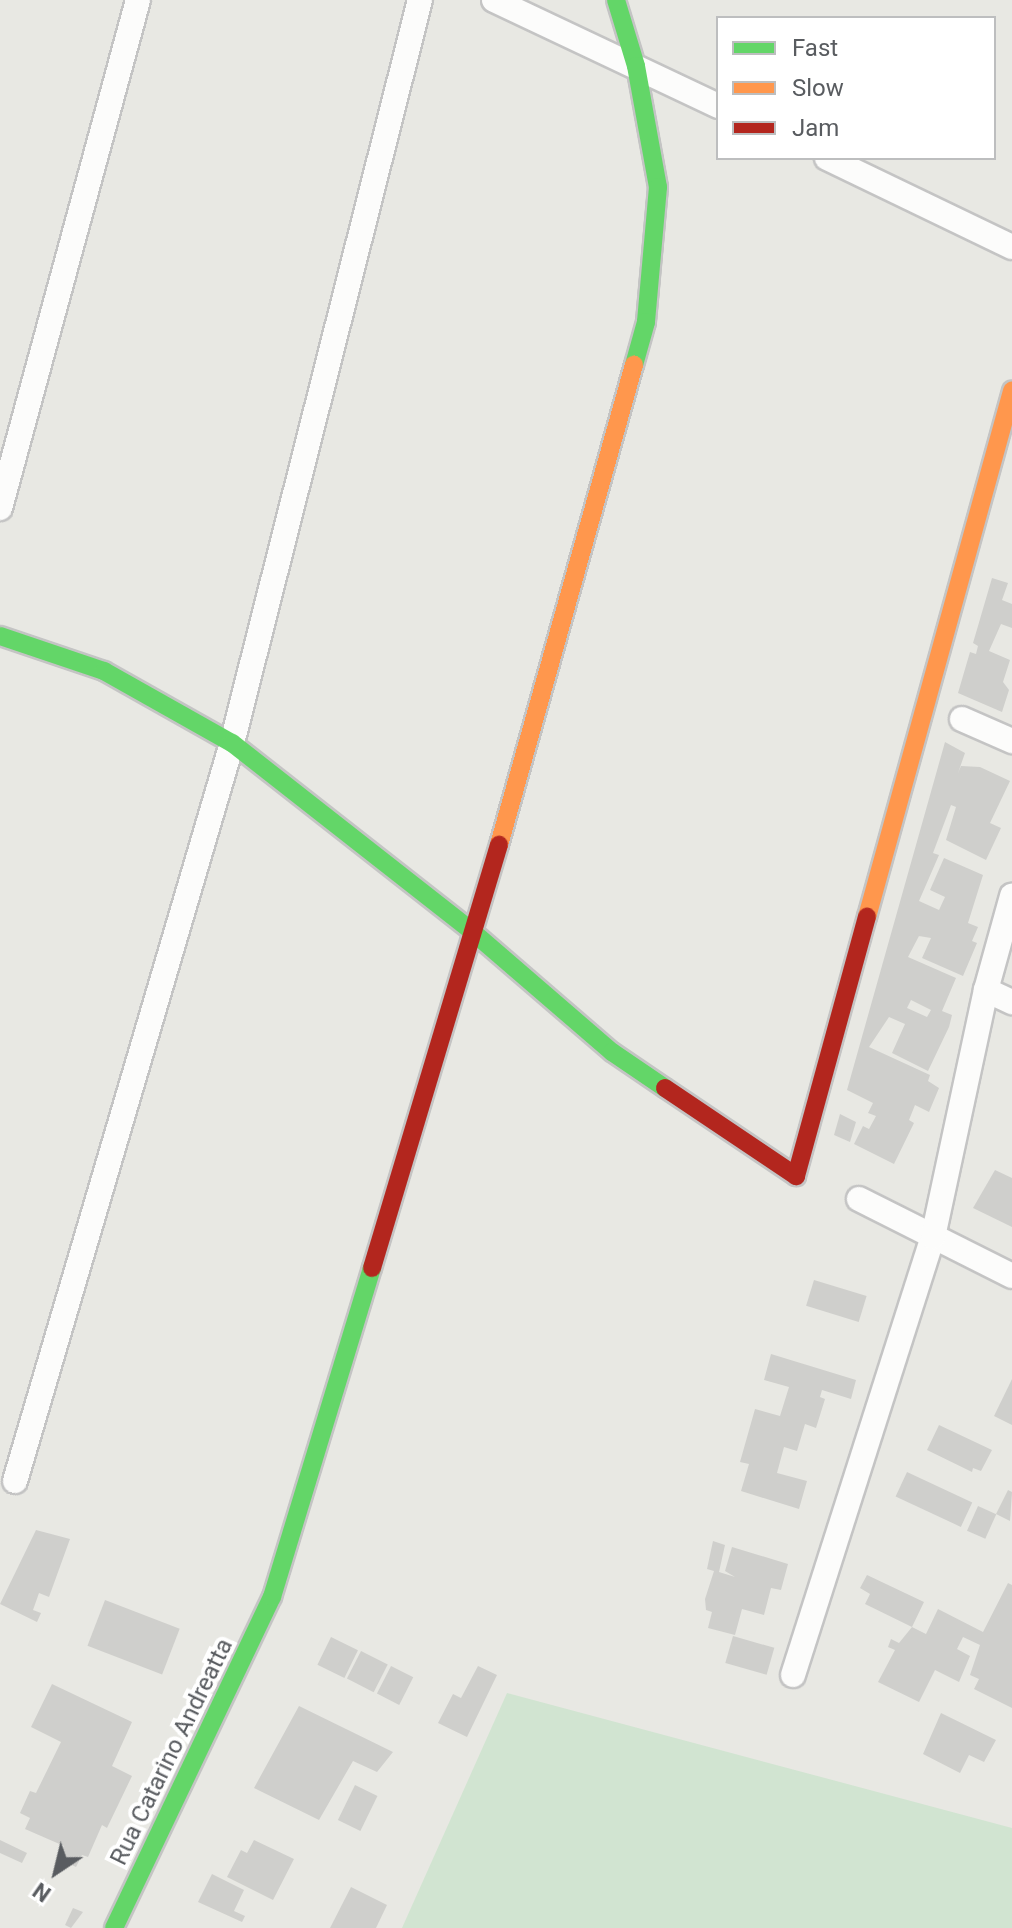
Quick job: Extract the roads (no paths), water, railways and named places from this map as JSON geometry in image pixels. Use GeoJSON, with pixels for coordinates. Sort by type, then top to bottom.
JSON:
{"type":"FeatureCollection","features":[{"type":"Feature","properties":{"kind":"street"},"geometry":{"type":"LineString","coordinates":[[0,508],[138,0]]}},
{"type":"Feature","properties":{"kind":"street"},"geometry":{"type":"LineString","coordinates":[[15,1481],[232,743],[420,0]]}},
{"type":"Feature","properties":{"kind":"street"},"geometry":{"type":"LineString","coordinates":[[494,0],[716,105]]}},
{"type":"Feature","properties":{"kind":"street","name":"Rua Catarino Andreatta"},"geometry":{"type":"LineString","coordinates":[[114,1928],[272,1597],[474,933],[646,322],[658,187],[636,66],[616,0]]}},
{"type":"Feature","properties":{"kind":"street"},"geometry":{"type":"LineString","coordinates":[[831,160],[1012,247]]}},
{"type":"Feature","properties":{"kind":"street"},"geometry":{"type":"LineString","coordinates":[[0,636],[104,671],[232,743],[474,933],[612,1052],[796,1176],[1012,391]]}},
{"type":"Feature","properties":{"kind":"street"},"geometry":{"type":"LineString","coordinates":[[962,719],[1012,741]]}},
{"type":"Feature","properties":{"kind":"street"},"geometry":{"type":"LineString","coordinates":[[793,1675],[933,1237],[986,990],[1012,896]]}},
{"type":"Feature","properties":{"kind":"street"},"geometry":{"type":"LineString","coordinates":[[986,990],[1012,1002]]}},
{"type":"Feature","properties":{"kind":"street"},"geometry":{"type":"LineString","coordinates":[[859,1199],[1012,1276]]}}]}
